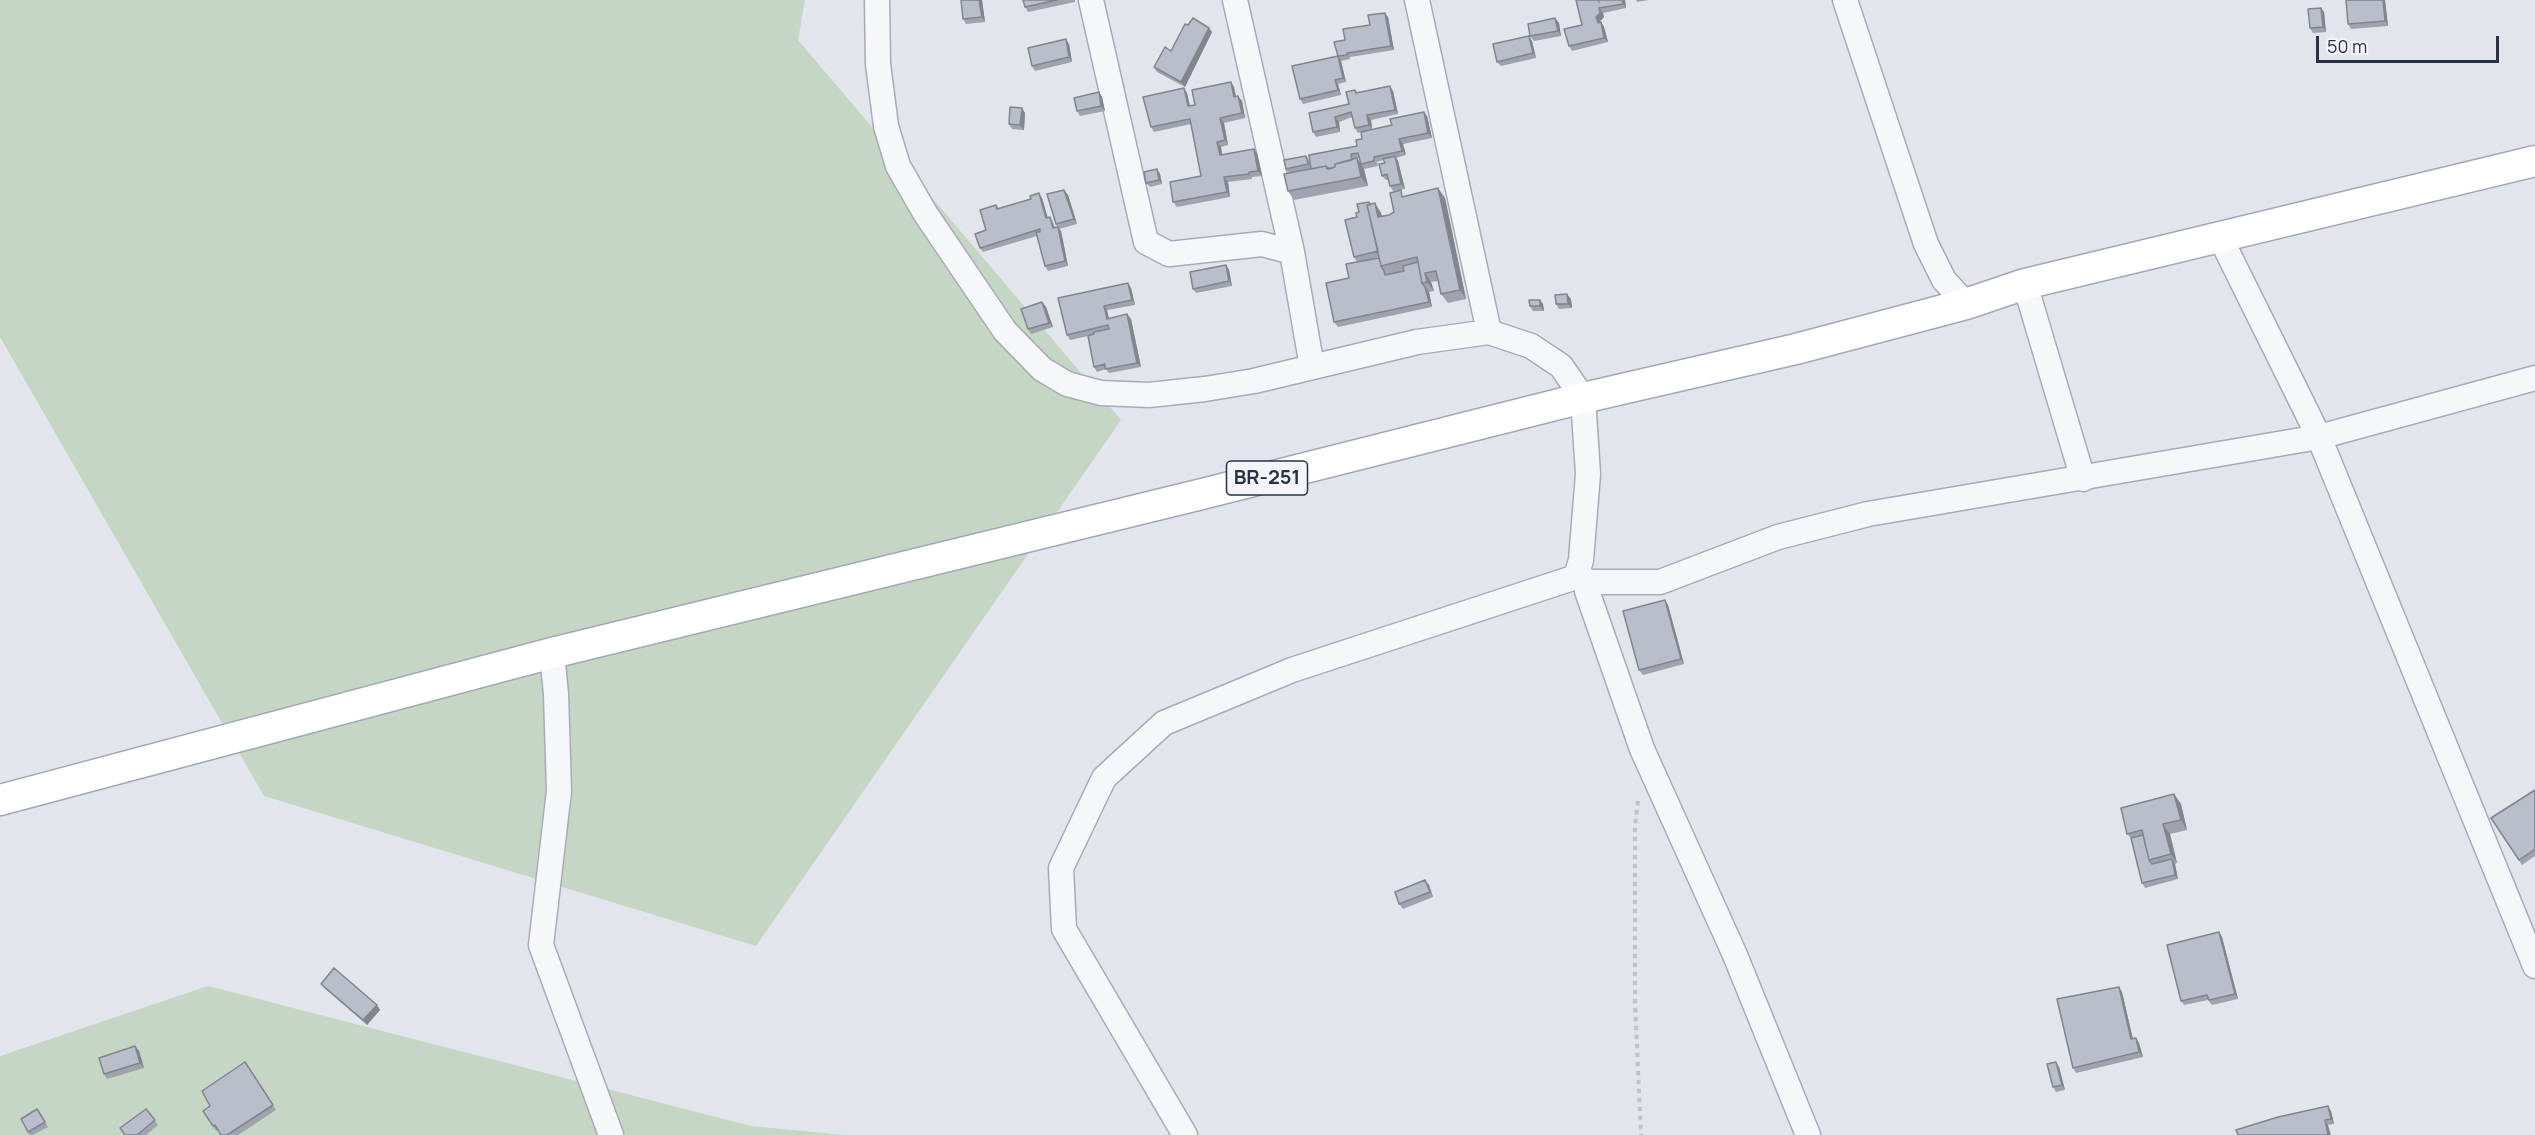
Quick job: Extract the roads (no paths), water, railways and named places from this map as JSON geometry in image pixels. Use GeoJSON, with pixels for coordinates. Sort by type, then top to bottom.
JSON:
{"type":"FeatureCollection","features":[{"type":"Feature","properties":{"kind":"main road","name":"BR-251"},"geometry":{"type":"LineString","coordinates":[[0,800],[552,653],[1198,495],[1582,398],[1796,349],[1966,304],[2025,284],[2535,161]]}},
{"type":"Feature","properties":{"kind":"street"},"geometry":{"type":"LineString","coordinates":[[877,0],[878,64],[886,126],[898,166],[925,213],[1005,331],[1042,369],[1067,384],[1101,393],[1149,394],[1205,389],[1254,381],[1417,342],[1489,332],[1531,346],[1561,366],[1582,398],[1588,474],[1581,560],[1583,579],[1642,749],[1735,955],[1808,1135]]}},
{"type":"Feature","properties":{"kind":"street"},"geometry":{"type":"LineString","coordinates":[[1091,0],[1146,242],[1168,254],[1262,244],[1292,252]]}},
{"type":"Feature","properties":{"kind":"street"},"geometry":{"type":"LineString","coordinates":[[1235,0],[1292,252],[1311,367]]}},
{"type":"Feature","properties":{"kind":"street"},"geometry":{"type":"LineString","coordinates":[[1417,0],[1489,332]]}},
{"type":"Feature","properties":{"kind":"street"},"geometry":{"type":"LineString","coordinates":[[1845,0],[1926,244],[1944,280],[1966,304]]}},
{"type":"Feature","properties":{"kind":"street"},"geometry":{"type":"LineString","coordinates":[[2220,237],[2319,437],[2535,966]]}},
{"type":"Feature","properties":{"kind":"street"},"geometry":{"type":"LineString","coordinates":[[2025,284],[2083,479]]}},
{"type":"Feature","properties":{"kind":"street"},"geometry":{"type":"LineString","coordinates":[[1185,1135],[1064,929],[1061,868],[1104,778],[1164,723],[1292,670],[1583,579],[1660,582],[1778,537],[1868,514],[2319,437],[2535,378]]}},
{"type":"Feature","properties":{"kind":"street"},"geometry":{"type":"LineString","coordinates":[[552,653],[556,694],[559,791],[541,945],[611,1135]]}}]}
